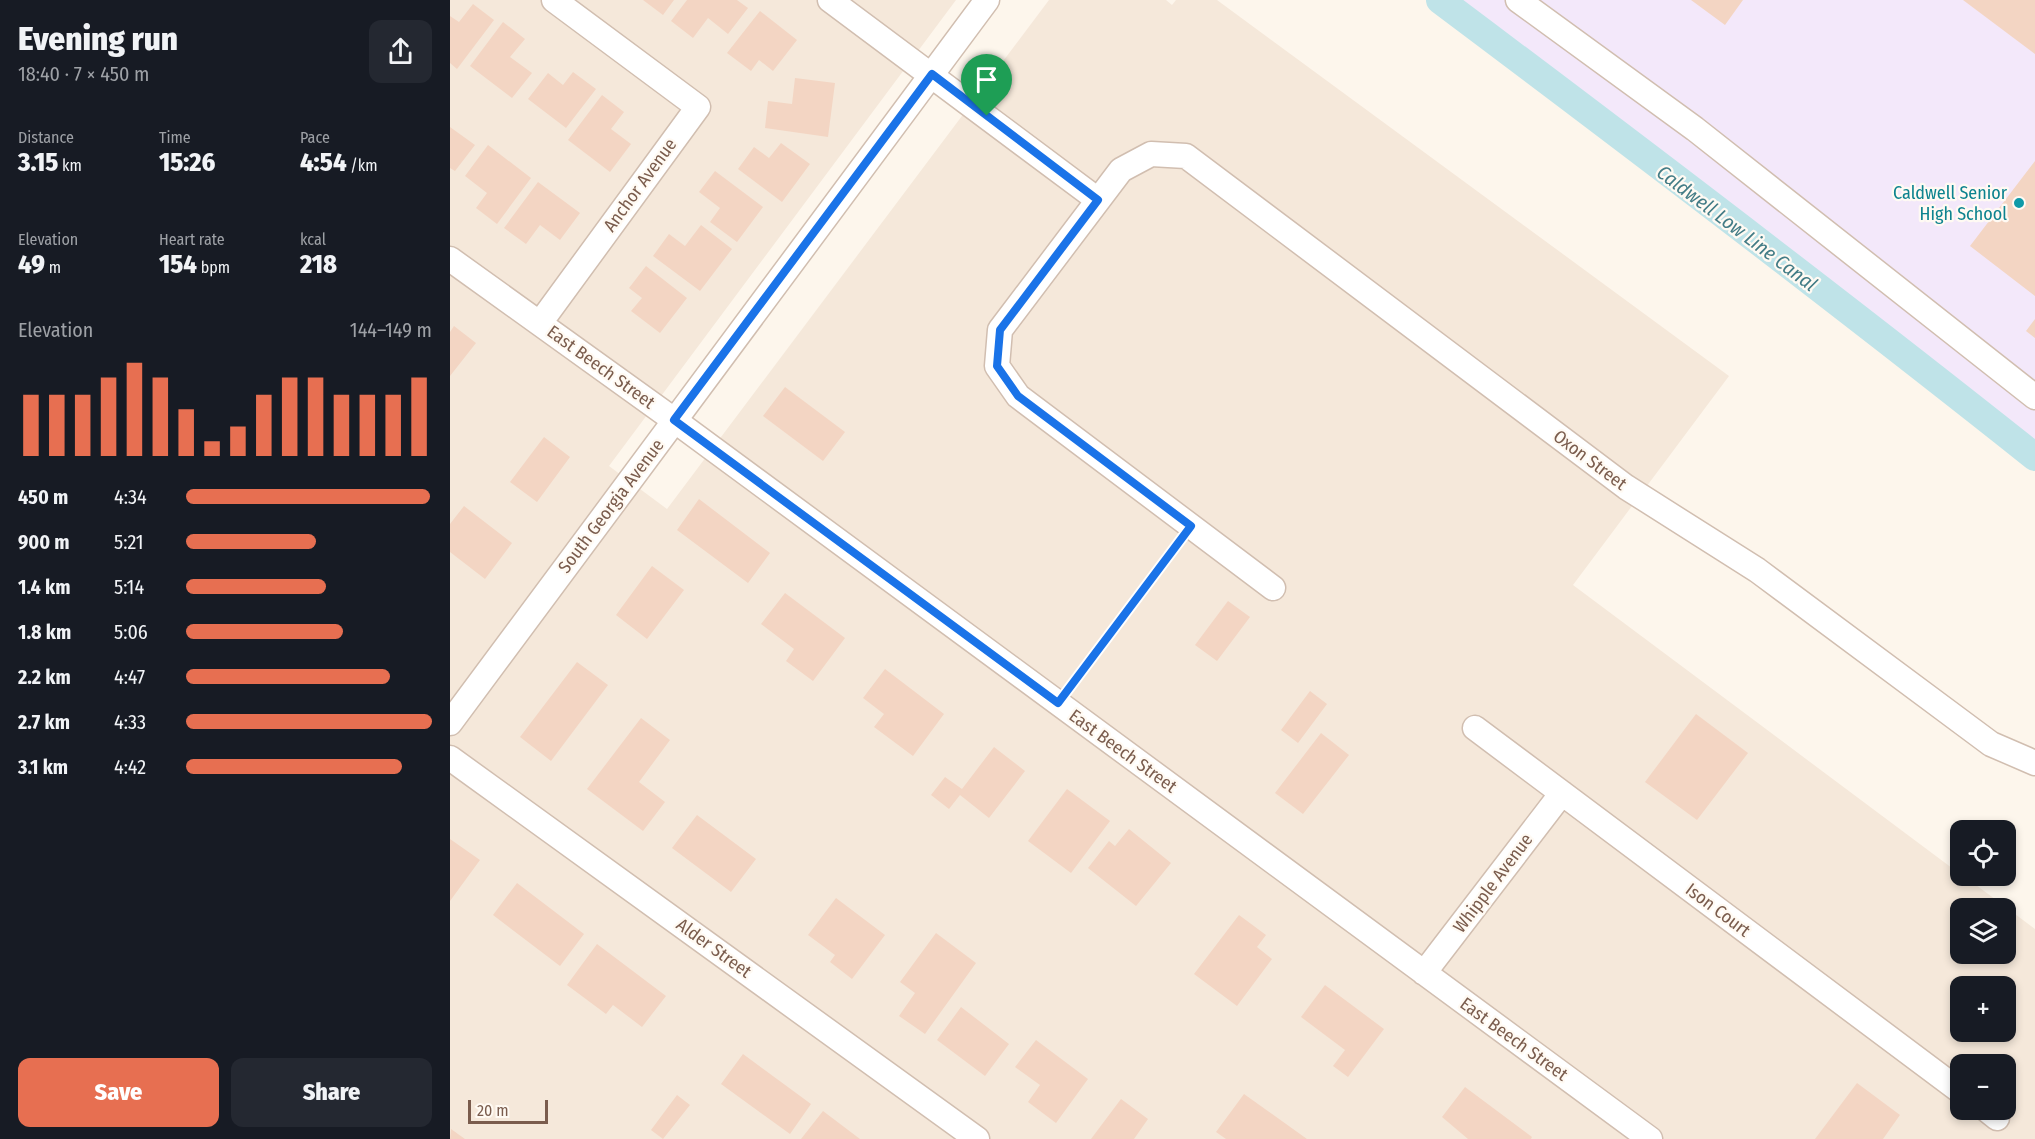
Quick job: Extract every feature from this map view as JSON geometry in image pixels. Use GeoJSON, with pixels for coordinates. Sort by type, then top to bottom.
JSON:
{"type":"FeatureCollection","features":[{"type":"Feature","properties":{"kind":"street","name":"Anchor Avenue"},"geometry":{"type":"LineString","coordinates":[[540,323],[698,107],[554,0]]}},
{"type":"Feature","properties":{"kind":"street"},"geometry":{"type":"LineString","coordinates":[[830,0],[1098,200],[1000,330],[997,366],[1018,396],[1273,588]]}},
{"type":"Feature","properties":{"kind":"street","name":"South Georgia Avenue"},"geometry":{"type":"LineString","coordinates":[[450,723],[987,0]]}},
{"type":"Feature","properties":{"kind":"street"},"geometry":{"type":"LineString","coordinates":[[1518,0],[1695,129],[2035,397]]}},
{"type":"Feature","properties":{"kind":"street","name":"Oxon Street"},"geometry":{"type":"LineString","coordinates":[[1098,200],[1121,170],[1151,154],[1186,156],[1626,487],[1757,570],[1991,744],[2035,763]]}},
{"type":"Feature","properties":{"kind":"street","name":"East Beech Street"},"geometry":{"type":"LineString","coordinates":[[450,259],[674,420],[1650,1139]]}},
{"type":"Feature","properties":{"kind":"street","name":"Ison Court"},"geometry":{"type":"LineString","coordinates":[[1475,729],[1950,1083]]}},
{"type":"Feature","properties":{"kind":"street","name":"Alder Street"},"geometry":{"type":"LineString","coordinates":[[450,758],[977,1139]]}},
{"type":"Feature","properties":{"kind":"street","name":"Whipple Avenue"},"geometry":{"type":"LineString","coordinates":[[1424,973],[1562,793]]}},
{"type":"Feature","properties":{"kind":"path"},"geometry":{"type":"LineString","coordinates":[[1058,703],[1191,526]]}},
{"type":"Feature","properties":{"kind":"shaded area"},"geometry":{"type":"Polygon","coordinates":[[[450,0],[956,0],[609,466],[667,509],[1049,0],[1166,0],[1172,5],[1176,0],[1217,0],[1729,376],[1573,585],[1950,867],[1950,886],[1977,886],[1993,898],[1950,898],[1950,964],[2016,964],[2016,915],[2035,929],[2035,1139],[450,1139],[450,0]]]}},
{"type":"Feature","properties":{"kind":"shaded area"},"geometry":{"type":"Polygon","coordinates":[[[1440,0],[2035,0],[2035,457],[1915,361],[1440,0]]]}},
{"type":"Feature","properties":{"kind":"building"},"geometry":{"type":"Polygon","coordinates":[[[643,0],[674,0],[663,15],[643,0]]]}},
{"type":"Feature","properties":{"kind":"building"},"geometry":{"type":"Polygon","coordinates":[[[687,0],[737,0],[748,8],[728,34],[708,18],[693,38],[671,21],[687,0]]]}},
{"type":"Feature","properties":{"kind":"building"},"geometry":{"type":"Polygon","coordinates":[[[1691,0],[1743,0],[1725,25],[1691,0]]]}},
{"type":"Feature","properties":{"kind":"building"},"geometry":{"type":"Polygon","coordinates":[[[1963,0],[2035,0],[2035,54],[1963,0]]]}},
{"type":"Feature","properties":{"kind":"building"},"geometry":{"type":"Polygon","coordinates":[[[473,4],[494,20],[457,69],[450,63],[450,16],[459,22],[473,4]]]}},
{"type":"Feature","properties":{"kind":"building"},"geometry":{"type":"Polygon","coordinates":[[[760,11],[797,40],[773,71],[759,60],[751,71],[727,53],[760,11]]]}},
{"type":"Feature","properties":{"kind":"building"},"geometry":{"type":"Polygon","coordinates":[[[503,22],[525,39],[510,57],[532,73],[512,98],[470,66],[503,22]]]}},
{"type":"Feature","properties":{"kind":"building"},"geometry":{"type":"Polygon","coordinates":[[[573,72],[596,89],[566,128],[528,99],[548,73],[563,85],[573,72]]]}},
{"type":"Feature","properties":{"kind":"building"},"geometry":{"type":"Polygon","coordinates":[[[795,78],[835,83],[828,137],[765,128],[768,101],[792,104],[795,78]]]}},
{"type":"Feature","properties":{"kind":"building"},"geometry":{"type":"Polygon","coordinates":[[[602,95],[624,112],[611,129],[631,144],[610,172],[568,140],[602,95]]]}},
{"type":"Feature","properties":{"kind":"building"},"geometry":{"type":"Polygon","coordinates":[[[450,127],[475,145],[455,171],[450,168],[450,127]]]}},
{"type":"Feature","properties":{"kind":"building"},"geometry":{"type":"Polygon","coordinates":[[[781,143],[810,164],[782,202],[738,169],[754,147],[769,158],[781,143]]]}},
{"type":"Feature","properties":{"kind":"building"},"geometry":{"type":"Polygon","coordinates":[[[488,145],[531,178],[497,224],[476,208],[487,193],[465,176],[488,145]]]}},
{"type":"Feature","properties":{"kind":"building","name":"Caldwell Senior High School"},"geometry":{"type":"Polygon","coordinates":[[[2035,161],[2035,296],[1970,246],[2035,161]]]}},
{"type":"Feature","properties":{"kind":"building"},"geometry":{"type":"Polygon","coordinates":[[[715,171],[763,207],[737,242],[710,222],[720,208],[699,192],[715,171]]]}},
{"type":"Feature","properties":{"kind":"building"},"geometry":{"type":"Polygon","coordinates":[[[538,182],[580,213],[560,240],[540,225],[526,244],[504,228],[538,182]]]}},
{"type":"Feature","properties":{"kind":"building"},"geometry":{"type":"Polygon","coordinates":[[[701,225],[732,249],[700,291],[653,256],[669,234],[685,246],[701,225]]]}},
{"type":"Feature","properties":{"kind":"building"},"geometry":{"type":"Polygon","coordinates":[[[646,266],[687,298],[660,333],[631,311],[642,298],[629,288],[646,266]]]}},
{"type":"Feature","properties":{"kind":"building"},"geometry":{"type":"Polygon","coordinates":[[[2035,319],[2035,338],[2026,331],[2035,319]]]}},
{"type":"Feature","properties":{"kind":"building"},"geometry":{"type":"Polygon","coordinates":[[[454,326],[476,343],[450,376],[450,332],[454,326]]]}},
{"type":"Feature","properties":{"kind":"building"},"geometry":{"type":"Polygon","coordinates":[[[785,387],[845,432],[823,461],[763,416],[785,387]]]}},
{"type":"Feature","properties":{"kind":"building"},"geometry":{"type":"Polygon","coordinates":[[[544,437],[570,457],[537,502],[510,482],[544,437]]]}},
{"type":"Feature","properties":{"kind":"building"},"geometry":{"type":"Polygon","coordinates":[[[699,499],[770,553],[748,583],[677,530],[699,499]]]}},
{"type":"Feature","properties":{"kind":"building"},"geometry":{"type":"Polygon","coordinates":[[[464,506],[512,543],[485,579],[450,552],[450,524],[464,506]]]}},
{"type":"Feature","properties":{"kind":"building"},"geometry":{"type":"Polygon","coordinates":[[[652,566],[684,590],[647,639],[616,615],[652,566]]]}},
{"type":"Feature","properties":{"kind":"building"},"geometry":{"type":"Polygon","coordinates":[[[785,593],[845,638],[813,681],[786,661],[794,649],[761,624],[785,593]]]}},
{"type":"Feature","properties":{"kind":"building"},"geometry":{"type":"Polygon","coordinates":[[[1228,601],[1250,617],[1217,661],[1195,645],[1228,601]]]}},
{"type":"Feature","properties":{"kind":"building"},"geometry":{"type":"Polygon","coordinates":[[[577,662],[608,685],[551,761],[520,737],[577,662]]]}},
{"type":"Feature","properties":{"kind":"building"},"geometry":{"type":"Polygon","coordinates":[[[885,669],[944,714],[913,756],[874,727],[884,714],[863,698],[885,669]]]}},
{"type":"Feature","properties":{"kind":"building"},"geometry":{"type":"Polygon","coordinates":[[[1310,691],[1327,704],[1298,743],[1281,730],[1310,691]]]}},
{"type":"Feature","properties":{"kind":"building"},"geometry":{"type":"Polygon","coordinates":[[[1696,714],[1748,753],[1697,820],[1645,782],[1696,714]]]}},
{"type":"Feature","properties":{"kind":"building"},"geometry":{"type":"Polygon","coordinates":[[[641,718],[670,740],[639,782],[665,802],[643,831],[587,789],[641,718]]]}},
{"type":"Feature","properties":{"kind":"building"},"geometry":{"type":"Polygon","coordinates":[[[1321,733],[1349,755],[1303,814],[1275,793],[1321,733]]]}},
{"type":"Feature","properties":{"kind":"building"},"geometry":{"type":"Polygon","coordinates":[[[994,747],[1025,771],[989,818],[960,795],[949,809],[931,795],[945,777],[962,789],[994,747]]]}},
{"type":"Feature","properties":{"kind":"building"},"geometry":{"type":"Polygon","coordinates":[[[1067,789],[1110,821],[1071,873],[1028,841],[1067,789]]]}},
{"type":"Feature","properties":{"kind":"building"},"geometry":{"type":"Polygon","coordinates":[[[697,815],[756,859],[731,892],[672,848],[697,815]]]}},
{"type":"Feature","properties":{"kind":"building"},"geometry":{"type":"Polygon","coordinates":[[[1129,829],[1171,863],[1136,906],[1088,868],[1109,841],[1115,846],[1129,829]]]}},
{"type":"Feature","properties":{"kind":"building"},"geometry":{"type":"Polygon","coordinates":[[[450,839],[480,860],[450,901],[450,839]]]}},
{"type":"Feature","properties":{"kind":"building"},"geometry":{"type":"Polygon","coordinates":[[[517,883],[584,934],[560,966],[493,915],[517,883]]]}},
{"type":"Feature","properties":{"kind":"building"},"geometry":{"type":"Polygon","coordinates":[[[836,898],[885,935],[852,979],[830,962],[835,955],[808,935],[836,898]]]}},
{"type":"Feature","properties":{"kind":"building"},"geometry":{"type":"Polygon","coordinates":[[[1239,915],[1266,935],[1257,947],[1272,959],[1237,1006],[1194,974],[1239,915]]]}},
{"type":"Feature","properties":{"kind":"building"},"geometry":{"type":"Polygon","coordinates":[[[936,933],[976,963],[925,1034],[899,1016],[915,993],[900,982],[936,933]]]}},
{"type":"Feature","properties":{"kind":"building"},"geometry":{"type":"Polygon","coordinates":[[[597,944],[666,996],[642,1027],[613,1005],[606,1014],[567,985],[597,944]]]}},
{"type":"Feature","properties":{"kind":"building"},"geometry":{"type":"Polygon","coordinates":[[[1325,985],[1384,1029],[1348,1077],[1333,1066],[1345,1050],[1301,1017],[1325,985]]]}},
{"type":"Feature","properties":{"kind":"building"},"geometry":{"type":"Polygon","coordinates":[[[961,1007],[1009,1044],[985,1076],[937,1040],[961,1007]]]}},
{"type":"Feature","properties":{"kind":"building"},"geometry":{"type":"Polygon","coordinates":[[[1036,1040],[1088,1079],[1056,1123],[1028,1102],[1040,1085],[1015,1067],[1036,1040]]]}},
{"type":"Feature","properties":{"kind":"building"},"geometry":{"type":"Polygon","coordinates":[[[743,1054],[811,1104],[790,1134],[721,1084],[743,1054]]]}},
{"type":"Feature","properties":{"kind":"building"},"geometry":{"type":"Polygon","coordinates":[[[1857,1083],[1900,1115],[1883,1139],[1815,1139],[1857,1083]]]}},
{"type":"Feature","properties":{"kind":"building"},"geometry":{"type":"Polygon","coordinates":[[[1465,1087],[1532,1137],[1531,1139],[1468,1139],[1442,1117],[1465,1087]]]}},
{"type":"Feature","properties":{"kind":"building"},"geometry":{"type":"Polygon","coordinates":[[[1244,1094],[1307,1139],[1226,1139],[1216,1132],[1244,1094]]]}},
{"type":"Feature","properties":{"kind":"building"},"geometry":{"type":"Polygon","coordinates":[[[677,1095],[690,1105],[663,1139],[651,1130],[677,1095]]]}},
{"type":"Feature","properties":{"kind":"building"},"geometry":{"type":"Polygon","coordinates":[[[1121,1099],[1148,1119],[1134,1139],[1091,1139],[1121,1099]]]}},
{"type":"Feature","properties":{"kind":"building"},"geometry":{"type":"Polygon","coordinates":[[[823,1111],[860,1139],[801,1139],[823,1111]]]}},
{"type":"Feature","properties":{"kind":"building"},"geometry":{"type":"Polygon","coordinates":[[[451,1129],[465,1139],[450,1139],[451,1129]]]}},
{"type":"Feature","properties":{"kind":"waterway","name":"Caldwell Low Line Canal"},"geometry":{"type":"LineString","coordinates":[[1440,0],[1739,226],[2035,457]]}},
{"type":"Feature","properties":{"kind":"place","name":"Caldwell Senior High School"},"geometry":{"type":"Point","coordinates":[2019,203]}},
{"type":"Feature","properties":{"kind":"route"},"geometry":{"type":"LineString","coordinates":[[932,74],[987,116],[1098,200],[1000,330],[997,366],[1018,396],[1191,526],[1058,703],[674,420],[932,74]]}}]}
